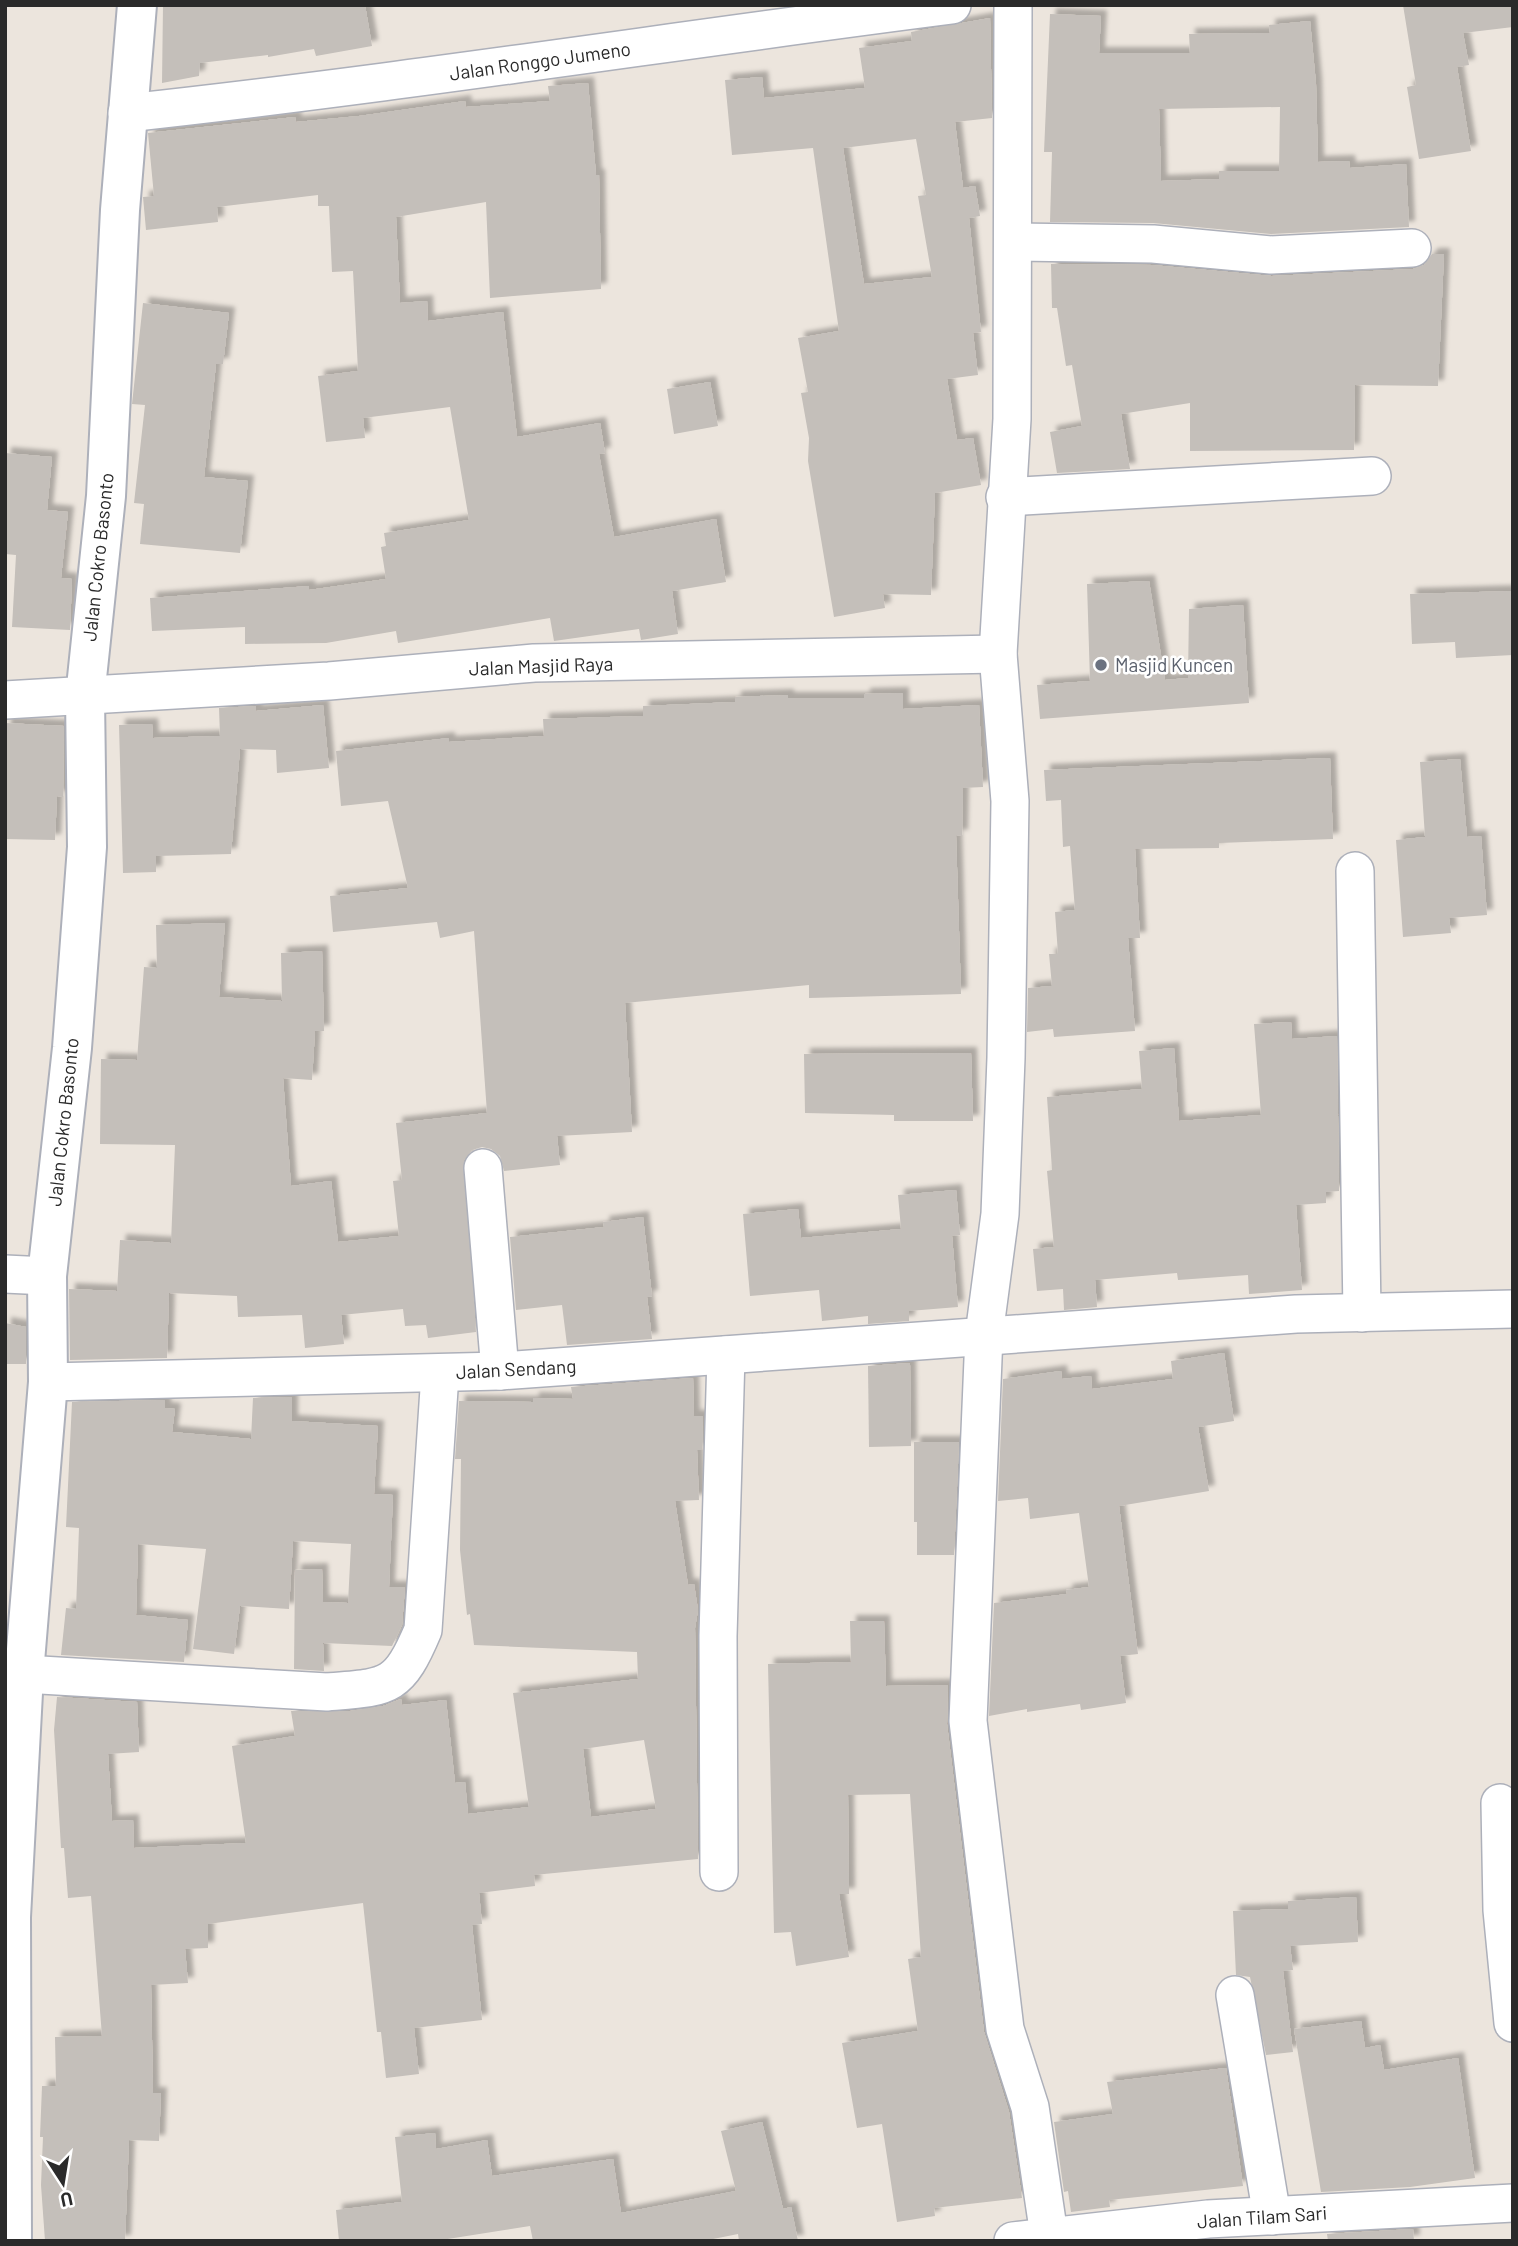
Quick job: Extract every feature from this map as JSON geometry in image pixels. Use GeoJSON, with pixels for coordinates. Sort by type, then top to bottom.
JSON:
{"type":"FeatureCollection","features":[{"type":"Feature","properties":{"kind":"street","name":"Jalan Cokro Basonto"},"geometry":{"type":"LineString","coordinates":[[12,2241],[8,1917],[24,1674],[48,1382],[47,1276],[72,1048],[87,847],[85,696],[106,496],[127,113],[137,5]]}},
{"type":"Feature","properties":{"kind":"street","name":"Jalan Ronggo Jumeno"},"geometry":{"type":"LineString","coordinates":[[127,113],[383,85],[732,33],[952,5]]}},
{"type":"Feature","properties":{"kind":"street"},"geometry":{"type":"LineString","coordinates":[[1013,5],[1012,419],[1005,497],[998,654],[1010,801],[1006,1058],[1000,1214],[984,1335],[968,1720],[1004,2029],[1030,2107],[1056,2236]]}},
{"type":"Feature","properties":{"kind":"street"},"geometry":{"type":"LineString","coordinates":[[1013,242],[1153,244],[1271,255],[1412,248]]}},
{"type":"Feature","properties":{"kind":"street"},"geometry":{"type":"LineString","coordinates":[[1005,497],[1372,476]]}},
{"type":"Feature","properties":{"kind":"street","name":"Jalan Masjid Raya"},"geometry":{"type":"LineString","coordinates":[[5,701],[329,681],[534,663],[998,654]]}},
{"type":"Feature","properties":{"kind":"street"},"geometry":{"type":"LineString","coordinates":[[1356,871],[1362,1313]]}},
{"type":"Feature","properties":{"kind":"street"},"geometry":{"type":"LineString","coordinates":[[483,1168],[500,1371]]}},
{"type":"Feature","properties":{"kind":"street"},"geometry":{"type":"LineString","coordinates":[[5,1274],[47,1276]]}},
{"type":"Feature","properties":{"kind":"street","name":"Jalan Sendang"},"geometry":{"type":"LineString","coordinates":[[48,1382],[440,1374],[1296,1314],[1513,1309]]}},
{"type":"Feature","properties":{"kind":"street"},"geometry":{"type":"LineString","coordinates":[[719,1872],[718,1636],[726,1355]]}},
{"type":"Feature","properties":{"kind":"street"},"geometry":{"type":"LineString","coordinates":[[24,1674],[327,1692],[370,1689],[389,1682],[408,1666],[423,1630],[440,1374]]}},
{"type":"Feature","properties":{"kind":"street"},"geometry":{"type":"LineString","coordinates":[[1500,1803],[1502,1910],[1513,2023]]}},
{"type":"Feature","properties":{"kind":"street"},"geometry":{"type":"LineString","coordinates":[[1235,1995],[1272,2216]]}},
{"type":"Feature","properties":{"kind":"street","name":"Jalan Tilam Sari"},"geometry":{"type":"LineString","coordinates":[[1013,2241],[1272,2216],[1380,2225],[1513,2203]]}},
{"type":"Feature","properties":{"kind":"building"},"geometry":{"type":"Polygon","coordinates":[[[163,5],[365,5],[372,46],[316,56],[314,49],[268,57],[200,63],[199,76],[162,83],[163,5]]]}},
{"type":"Feature","properties":{"kind":"building"},"geometry":{"type":"Polygon","coordinates":[[[1403,5],[1513,5],[1513,27],[1463,33],[1469,65],[1457,67],[1471,151],[1419,159],[1407,87],[1416,85],[1403,5]]]}},
{"type":"Feature","properties":{"kind":"building"},"geometry":{"type":"Polygon","coordinates":[[[1050,14],[1101,16],[1099,53],[1190,53],[1189,34],[1270,33],[1269,25],[1310,21],[1316,84],[1318,162],[1349,161],[1350,168],[1406,164],[1409,227],[1271,234],[1153,223],[1050,222],[1052,152],[1044,152],[1050,14]],[[1280,107],[1159,109],[1161,181],[1219,179],[1219,171],[1279,171],[1280,107]]]}},
{"type":"Feature","properties":{"kind":"building"},"geometry":{"type":"Polygon","coordinates":[[[990,18],[992,118],[955,122],[963,188],[975,186],[980,216],[969,218],[981,332],[973,333],[978,375],[947,379],[957,440],[973,438],[981,485],[935,493],[931,595],[883,594],[885,608],[834,617],[808,461],[809,438],[801,393],[808,392],[798,338],[839,331],[813,148],[732,155],[725,80],[762,77],[764,98],[865,88],[859,48],[912,41],[911,32],[990,18]],[[916,139],[843,148],[864,284],[932,277],[918,196],[926,195],[916,139]]]}},
{"type":"Feature","properties":{"kind":"building"},"geometry":{"type":"Polygon","coordinates":[[[588,83],[596,175],[599,175],[601,289],[490,298],[486,202],[396,217],[400,303],[427,301],[428,321],[503,312],[517,437],[600,423],[605,453],[599,454],[614,537],[716,519],[726,582],[672,591],[678,634],[641,640],[639,629],[554,641],[550,618],[398,643],[396,631],[326,643],[245,644],[245,627],[152,631],[150,598],[309,586],[309,590],[386,579],[381,547],[386,546],[384,533],[469,520],[450,407],[363,418],[365,438],[326,442],[318,376],[358,371],[353,271],[332,272],[329,206],[318,206],[318,195],[217,207],[218,222],[146,230],[143,197],[154,196],[148,133],[295,117],[296,122],[359,116],[465,101],[466,107],[550,101],[548,86],[588,83]]]}},
{"type":"Feature","properties":{"kind":"building"},"geometry":{"type":"Polygon","coordinates":[[[1432,254],[1444,254],[1438,386],[1355,385],[1354,450],[1190,451],[1190,403],[1121,414],[1130,469],[1057,473],[1050,432],[1082,426],[1072,365],[1066,366],[1057,308],[1052,308],[1051,264],[1152,265],[1272,276],[1413,269],[1424,265],[1432,254]]]}},
{"type":"Feature","properties":{"kind":"building"},"geometry":{"type":"Polygon","coordinates":[[[143,303],[229,313],[223,364],[216,364],[204,477],[248,481],[240,553],[140,544],[144,504],[134,503],[145,405],[132,404],[143,303]]]}},
{"type":"Feature","properties":{"kind":"building"},"geometry":{"type":"Polygon","coordinates":[[[710,382],[718,426],[674,434],[667,389],[710,382]]]}},
{"type":"Feature","properties":{"kind":"building"},"geometry":{"type":"Polygon","coordinates":[[[5,453],[52,457],[47,510],[68,512],[61,578],[72,579],[70,630],[12,627],[16,555],[5,554],[5,453]]]}},
{"type":"Feature","properties":{"kind":"building"},"geometry":{"type":"Polygon","coordinates":[[[1149,581],[1165,680],[1188,678],[1189,609],[1243,605],[1249,703],[1040,719],[1037,685],[1090,681],[1087,584],[1149,581]]]}},
{"type":"Feature","properties":{"kind":"building"},"geometry":{"type":"Polygon","coordinates":[[[1513,591],[1513,655],[1456,658],[1455,642],[1412,644],[1410,594],[1513,591]]]}},
{"type":"Feature","properties":{"kind":"building"},"geometry":{"type":"Polygon","coordinates":[[[903,693],[903,709],[979,705],[983,787],[963,788],[962,836],[956,835],[961,994],[809,998],[809,985],[625,1003],[632,1132],[557,1136],[560,1165],[504,1171],[500,1156],[491,1149],[482,1147],[472,1150],[464,1160],[476,1332],[428,1338],[426,1325],[405,1326],[403,1309],[341,1315],[344,1344],[305,1348],[302,1315],[238,1317],[237,1296],[169,1293],[167,1358],[70,1360],[69,1289],[117,1291],[120,1240],[171,1243],[175,1145],[100,1144],[101,1059],[137,1060],[144,967],[157,968],[156,925],[225,923],[219,997],[282,1001],[281,953],[322,951],[324,1031],[315,1031],[312,1080],[283,1078],[291,1186],[331,1181],[338,1242],[399,1236],[393,1181],[402,1180],[396,1123],[487,1113],[474,931],[440,938],[437,922],[333,932],[330,896],[408,888],[388,801],[341,806],[336,751],[449,738],[449,742],[544,736],[543,719],[643,716],[643,706],[735,702],[735,697],[788,695],[788,698],[864,698],[864,694],[903,693]]]}},
{"type":"Feature","properties":{"kind":"building"},"geometry":{"type":"Polygon","coordinates":[[[323,705],[329,768],[277,773],[276,750],[240,749],[231,854],[156,856],[156,872],[123,873],[119,725],[152,724],[153,738],[220,736],[219,708],[256,706],[256,711],[323,705]]]}},
{"type":"Feature","properties":{"kind":"building"},"geometry":{"type":"Polygon","coordinates":[[[5,723],[64,726],[63,797],[57,796],[55,840],[5,839],[5,723]]]}},
{"type":"Feature","properties":{"kind":"building"},"geometry":{"type":"Polygon","coordinates":[[[1330,758],[1333,839],[1219,843],[1219,848],[1135,849],[1140,938],[1128,938],[1135,1031],[1054,1037],[1053,1029],[1027,1032],[1028,988],[1052,986],[1049,954],[1058,954],[1055,912],[1075,910],[1070,846],[1063,847],[1061,800],[1046,801],[1044,770],[1330,758]]]}},
{"type":"Feature","properties":{"kind":"building"},"geometry":{"type":"Polygon","coordinates":[[[1460,759],[1467,837],[1481,836],[1487,915],[1449,918],[1451,933],[1403,937],[1396,840],[1425,837],[1420,762],[1460,759]]]}},
{"type":"Feature","properties":{"kind":"building"},"geometry":{"type":"Polygon","coordinates":[[[1291,1022],[1292,1039],[1337,1036],[1339,1191],[1326,1192],[1326,1203],[1296,1205],[1302,1290],[1249,1294],[1248,1275],[1178,1280],[1177,1273],[1095,1280],[1097,1307],[1064,1310],[1063,1289],[1037,1291],[1033,1249],[1054,1247],[1047,1171],[1052,1170],[1047,1097],[1142,1089],[1139,1051],[1174,1048],[1179,1121],[1261,1115],[1254,1024],[1291,1022]]]}},
{"type":"Feature","properties":{"kind":"building"},"geometry":{"type":"Polygon","coordinates":[[[971,1053],[973,1121],[894,1121],[894,1115],[805,1113],[804,1054],[971,1053]]]}},
{"type":"Feature","properties":{"kind":"building"},"geometry":{"type":"Polygon","coordinates":[[[956,1190],[960,1235],[952,1236],[958,1307],[909,1311],[909,1321],[868,1324],[868,1316],[822,1321],[819,1290],[750,1296],[743,1214],[798,1209],[801,1238],[901,1229],[898,1195],[956,1190]]]}},
{"type":"Feature","properties":{"kind":"building"},"geometry":{"type":"Polygon","coordinates":[[[643,1217],[652,1296],[647,1297],[652,1339],[567,1345],[562,1305],[516,1310],[510,1237],[604,1227],[603,1222],[643,1217]]]}},
{"type":"Feature","properties":{"kind":"building"},"geometry":{"type":"Polygon","coordinates":[[[5,1323],[26,1327],[26,1364],[5,1364],[5,1323]]]}},
{"type":"Feature","properties":{"kind":"building"},"geometry":{"type":"Polygon","coordinates":[[[1224,1353],[1234,1421],[1198,1427],[1209,1491],[1119,1506],[1138,1654],[1120,1656],[1126,1703],[1081,1710],[1080,1704],[1027,1712],[1027,1709],[989,1716],[994,1603],[1067,1594],[1066,1590],[1089,1587],[1079,1513],[1030,1519],[1028,1498],[998,1501],[1003,1379],[1061,1371],[1062,1379],[1091,1376],[1092,1389],[1173,1379],[1171,1361],[1224,1353]]]}},
{"type":"Feature","properties":{"kind":"building"},"geometry":{"type":"Polygon","coordinates":[[[910,1363],[911,1446],[869,1447],[868,1366],[910,1363]]]}},
{"type":"Feature","properties":{"kind":"building"},"geometry":{"type":"Polygon","coordinates":[[[693,1378],[694,1416],[703,1416],[702,1450],[697,1450],[699,1500],[675,1501],[688,1585],[694,1584],[698,1610],[695,1628],[698,1859],[534,1875],[535,1886],[479,1893],[482,1924],[472,1925],[482,2020],[414,2028],[419,2074],[386,2078],[381,2032],[377,2032],[363,1903],[208,1924],[208,1948],[185,1949],[188,1983],[151,1985],[153,2093],[161,2093],[159,2141],[129,2140],[125,2241],[45,2241],[41,2185],[43,2137],[40,2137],[42,2086],[56,2086],[55,2037],[102,2036],[91,1896],[68,1898],[64,1848],[61,1848],[54,1730],[57,1697],[137,1702],[139,1752],[108,1754],[112,1821],[133,1820],[134,1848],[246,1843],[232,1746],[295,1736],[291,1711],[350,1711],[383,1706],[401,1699],[402,1705],[446,1700],[455,1783],[465,1782],[468,1814],[529,1807],[513,1693],[638,1679],[637,1652],[474,1645],[470,1614],[467,1615],[460,1550],[461,1459],[455,1459],[459,1401],[533,1402],[533,1398],[573,1399],[571,1387],[693,1378]],[[644,1740],[583,1749],[591,1817],[656,1809],[644,1740]]]}},
{"type":"Feature","properties":{"kind":"building"},"geometry":{"type":"Polygon","coordinates":[[[292,1397],[292,1421],[378,1426],[374,1494],[393,1495],[389,1587],[405,1587],[402,1625],[392,1646],[323,1643],[324,1671],[294,1669],[295,1570],[322,1569],[323,1602],[348,1603],[351,1544],[293,1541],[289,1609],[240,1606],[234,1654],[193,1649],[206,1549],[138,1544],[136,1615],[188,1620],[184,1662],[61,1655],[66,1608],[76,1609],[79,1528],[66,1527],[72,1402],[165,1400],[165,1408],[175,1409],[172,1432],[251,1439],[253,1398],[292,1397]]]}},
{"type":"Feature","properties":{"kind":"building"},"geometry":{"type":"Polygon","coordinates":[[[914,1442],[959,1442],[954,1555],[917,1555],[917,1522],[914,1522],[914,1442]]]}},
{"type":"Feature","properties":{"kind":"building"},"geometry":{"type":"Polygon","coordinates":[[[850,1621],[884,1621],[886,1686],[948,1685],[947,1724],[984,2032],[1009,2112],[1022,2198],[934,2208],[935,2216],[897,2222],[882,2124],[857,2128],[842,2043],[918,2031],[908,1959],[921,1957],[910,1794],[848,1795],[849,1894],[839,1894],[849,1957],[796,1966],[791,1932],[774,1933],[768,1664],[851,1662],[850,1621]]]}},
{"type":"Feature","properties":{"kind":"building"},"geometry":{"type":"Polygon","coordinates":[[[1356,1897],[1358,1942],[1290,1946],[1293,1970],[1283,1971],[1293,2052],[1266,2055],[1250,1977],[1236,1975],[1233,1911],[1288,1909],[1288,1901],[1356,1897]]]}},
{"type":"Feature","properties":{"kind":"building"},"geometry":{"type":"Polygon","coordinates":[[[1361,2021],[1365,2048],[1380,2045],[1384,2070],[1458,2058],[1475,2178],[1410,2187],[1321,2192],[1294,2029],[1361,2021]]]}},
{"type":"Feature","properties":{"kind":"building"},"geometry":{"type":"Polygon","coordinates":[[[1226,2068],[1243,2186],[1109,2200],[1110,2207],[1071,2212],[1068,2191],[1064,2192],[1054,2122],[1113,2114],[1107,2082],[1226,2068]]]}},
{"type":"Feature","properties":{"kind":"building"},"geometry":{"type":"Polygon","coordinates":[[[762,2122],[783,2209],[791,2207],[798,2241],[739,2241],[738,2234],[703,2241],[533,2241],[530,2226],[435,2241],[339,2241],[336,2210],[402,2202],[395,2137],[435,2133],[436,2149],[487,2140],[492,2176],[613,2159],[621,2213],[736,2191],[721,2131],[762,2122]]]}},
{"type":"Feature","properties":{"kind":"building"},"geometry":{"type":"Polygon","coordinates":[[[1413,2229],[1414,2241],[1328,2241],[1327,2234],[1413,2229]]]}},
{"type":"Feature","properties":{"kind":"place","name":"Masjid Kuncen"},"geometry":{"type":"Point","coordinates":[1101,665]}}]}
